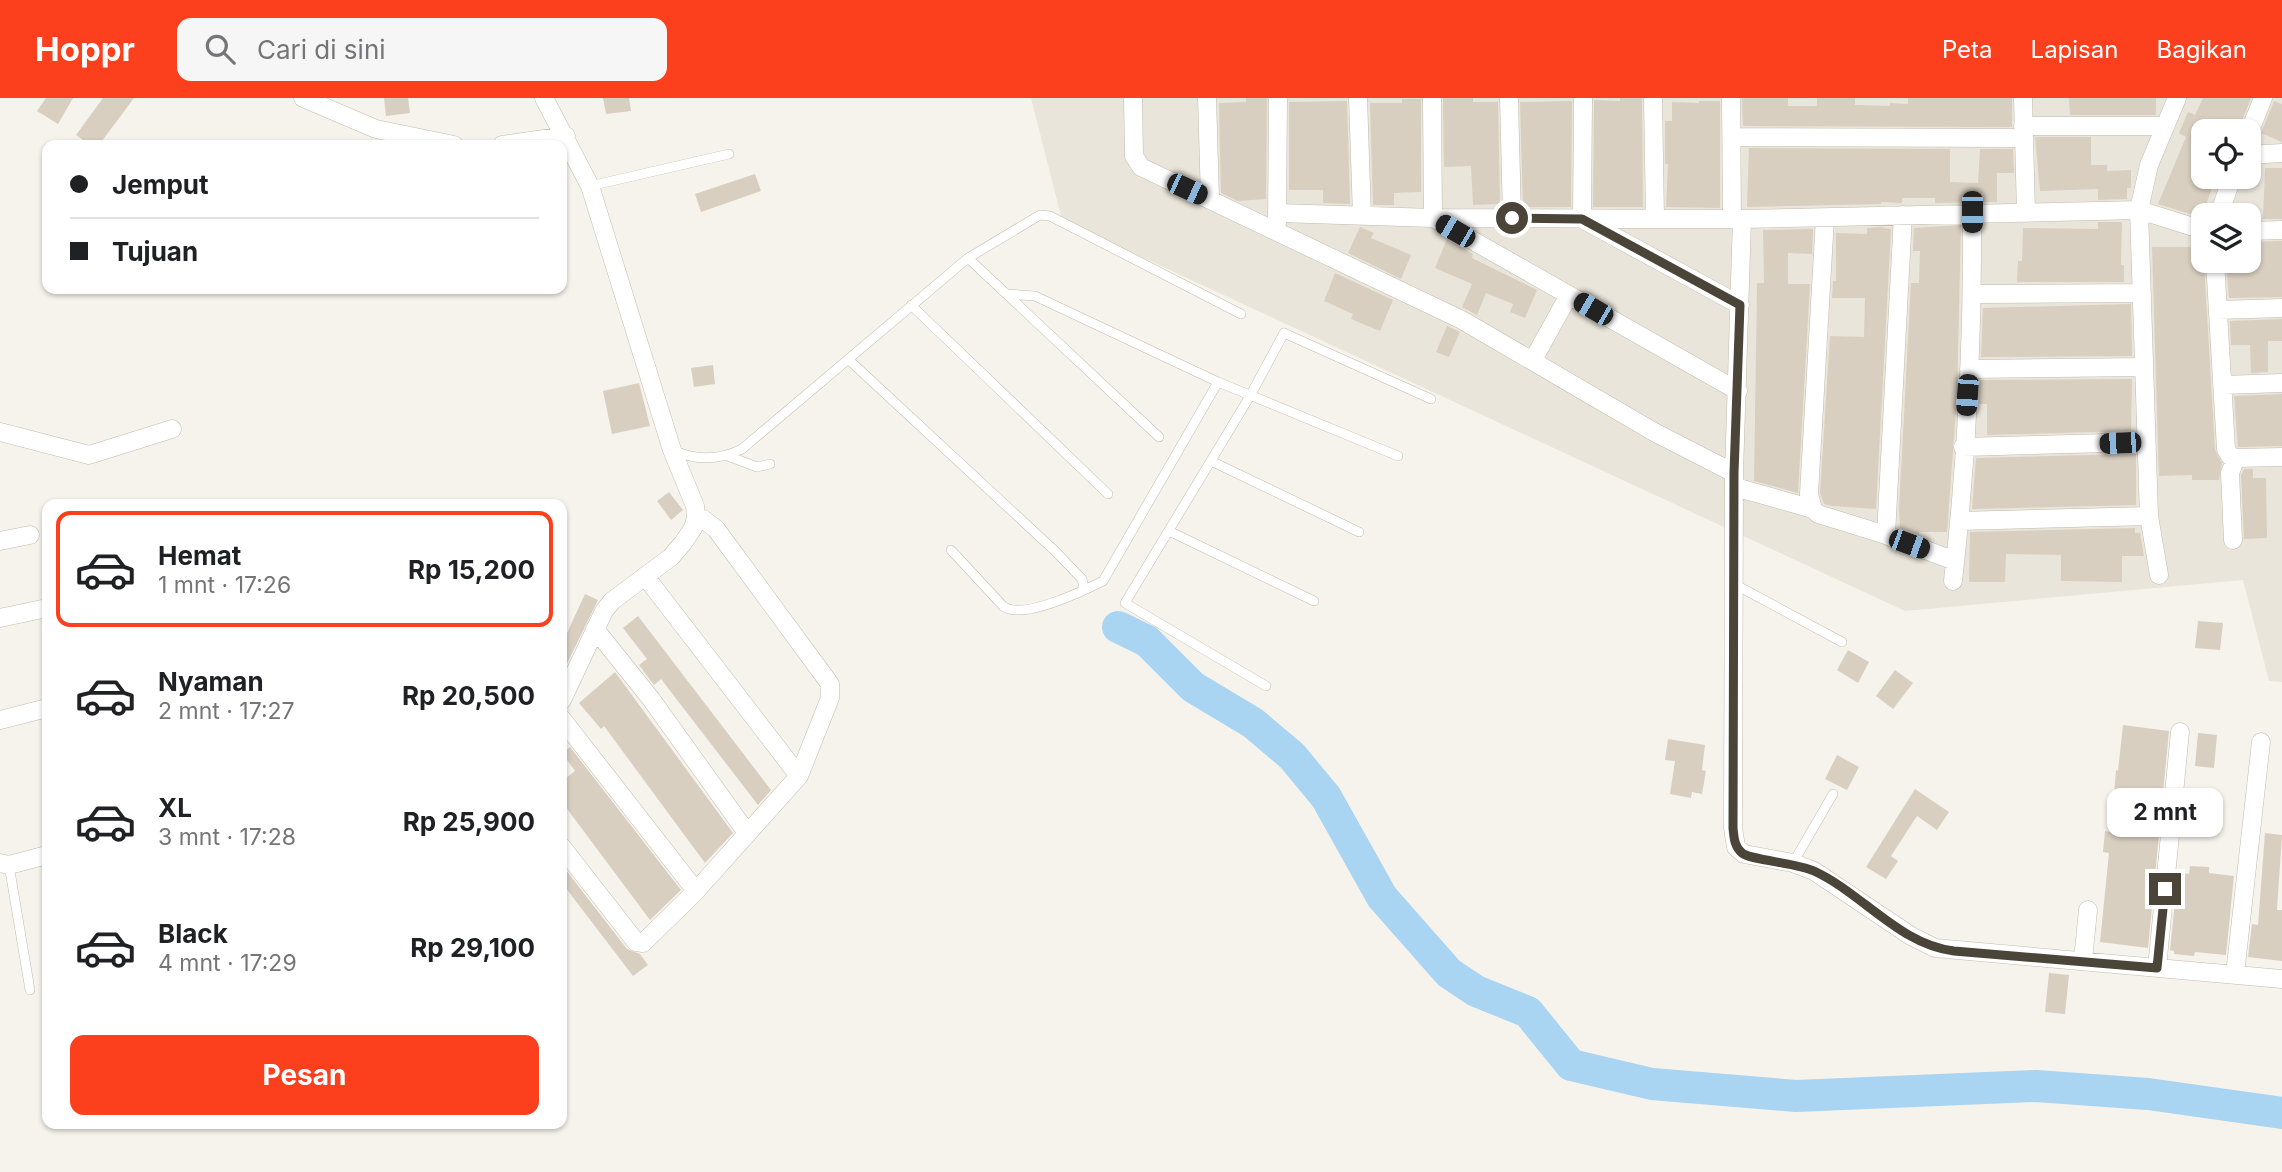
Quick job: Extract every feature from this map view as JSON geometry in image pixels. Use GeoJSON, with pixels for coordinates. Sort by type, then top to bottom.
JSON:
{"type":"FeatureCollection","features":[{"type":"Feature","properties":{"kind":"street"},"geometry":{"type":"LineString","coordinates":[[303,98],[376,129],[430,140]]}},
{"type":"Feature","properties":{"kind":"street"},"geometry":{"type":"LineString","coordinates":[[544,98],[590,186],[672,450],[695,506],[696,517],[683,543],[671,557],[612,601],[595,629],[567,689]]}},
{"type":"Feature","properties":{"kind":"street"},"geometry":{"type":"LineString","coordinates":[[1133,98],[1134,156],[1138,164],[1462,320],[1734,480],[1813,509],[1818,514],[1955,561]]}},
{"type":"Feature","properties":{"kind":"street"},"geometry":{"type":"LineString","coordinates":[[1207,98],[1210,199]]}},
{"type":"Feature","properties":{"kind":"street"},"geometry":{"type":"LineString","coordinates":[[1276,232],[1279,213],[1278,98]]}},
{"type":"Feature","properties":{"kind":"street"},"geometry":{"type":"LineString","coordinates":[[1358,98],[1362,216]]}},
{"type":"Feature","properties":{"kind":"street"},"geometry":{"type":"LineString","coordinates":[[1432,98],[1433,218]]}},
{"type":"Feature","properties":{"kind":"street"},"geometry":{"type":"LineString","coordinates":[[1509,98],[1512,218]]}},
{"type":"Feature","properties":{"kind":"street"},"geometry":{"type":"LineString","coordinates":[[1582,219],[1583,98]]}},
{"type":"Feature","properties":{"kind":"street"},"geometry":{"type":"LineString","coordinates":[[1653,98],[1655,218]]}},
{"type":"Feature","properties":{"kind":"street"},"geometry":{"type":"LineString","coordinates":[[1731,98],[1740,305],[1734,480],[1734,839],[1740,851],[1747,856],[1793,863],[1832,881],[1911,936],[1936,948],[2282,979]]}},
{"type":"Feature","properties":{"kind":"street"},"geometry":{"type":"LineString","coordinates":[[2023,98],[2026,213]]}},
{"type":"Feature","properties":{"kind":"street"},"geometry":{"type":"LineString","coordinates":[[2159,575],[2149,516],[2139,210],[2149,165],[2176,98]]}},
{"type":"Feature","properties":{"kind":"street"},"geometry":{"type":"LineString","coordinates":[[2255,119],[2263,98]]}},
{"type":"Feature","properties":{"kind":"street"},"geometry":{"type":"LineString","coordinates":[[1732,137],[2023,132],[2164,126]]}},
{"type":"Feature","properties":{"kind":"street"},"geometry":{"type":"LineString","coordinates":[[538,140],[566,136]]}},
{"type":"Feature","properties":{"kind":"street"},"geometry":{"type":"LineString","coordinates":[[2261,154],[2282,153]]}},
{"type":"Feature","properties":{"kind":"street"},"geometry":{"type":"LineString","coordinates":[[1279,213],[1433,218],[1825,219],[1972,212],[2139,210],[2191,226]]}},
{"type":"Feature","properties":{"kind":"street"},"geometry":{"type":"LineString","coordinates":[[1953,581],[1973,294],[1972,212]]}},
{"type":"Feature","properties":{"kind":"street"},"geometry":{"type":"LineString","coordinates":[[1886,536],[1903,215]]}},
{"type":"Feature","properties":{"kind":"street"},"geometry":{"type":"LineString","coordinates":[[1433,218],[1738,391]]}},
{"type":"Feature","properties":{"kind":"street"},"geometry":{"type":"LineString","coordinates":[[1582,219],[1740,305]]}},
{"type":"Feature","properties":{"kind":"street"},"geometry":{"type":"LineString","coordinates":[[1813,509],[1809,494],[1825,219]]}},
{"type":"Feature","properties":{"kind":"street"},"geometry":{"type":"LineString","coordinates":[[2261,231],[2282,230]]}},
{"type":"Feature","properties":{"kind":"street"},"geometry":{"type":"LineString","coordinates":[[2216,273],[2226,449],[2230,456],[2236,458],[2282,457]]}},
{"type":"Feature","properties":{"kind":"street"},"geometry":{"type":"LineString","coordinates":[[1973,294],[2142,293]]}},
{"type":"Feature","properties":{"kind":"street"},"geometry":{"type":"LineString","coordinates":[[1533,360],[1569,295]]}},
{"type":"Feature","properties":{"kind":"street"},"geometry":{"type":"LineString","coordinates":[[2218,310],[2282,308]]}},
{"type":"Feature","properties":{"kind":"street"},"geometry":{"type":"LineString","coordinates":[[1969,369],[2143,367]]}},
{"type":"Feature","properties":{"kind":"street"},"geometry":{"type":"LineString","coordinates":[[2223,386],[2282,383]]}},
{"type":"Feature","properties":{"kind":"street"},"geometry":{"type":"LineString","coordinates":[[0,432],[89,455],[172,429]]}},
{"type":"Feature","properties":{"kind":"street"},"geometry":{"type":"LineString","coordinates":[[1963,447],[2146,443]]}},
{"type":"Feature","properties":{"kind":"street"},"geometry":{"type":"LineString","coordinates":[[2233,540],[2230,473],[2236,458]]}},
{"type":"Feature","properties":{"kind":"street"},"geometry":{"type":"LineString","coordinates":[[1959,521],[2149,516]]}},
{"type":"Feature","properties":{"kind":"street"},"geometry":{"type":"LineString","coordinates":[[567,853],[637,943],[643,943],[696,891],[799,776],[830,698],[830,684],[716,530],[703,519],[696,517]]}},
{"type":"Feature","properties":{"kind":"street"},"geometry":{"type":"LineString","coordinates":[[0,541],[30,534]]}},
{"type":"Feature","properties":{"kind":"street"},"geometry":{"type":"LineString","coordinates":[[645,576],[799,776]]}},
{"type":"Feature","properties":{"kind":"street"},"geometry":{"type":"LineString","coordinates":[[0,618],[42,609]]}},
{"type":"Feature","properties":{"kind":"street"},"geometry":{"type":"LineString","coordinates":[[595,629],[651,699],[747,833]]}},
{"type":"Feature","properties":{"kind":"street"},"geometry":{"type":"LineString","coordinates":[[0,720],[42,709]]}},
{"type":"Feature","properties":{"kind":"street"},"geometry":{"type":"LineString","coordinates":[[567,725],[696,891]]}},
{"type":"Feature","properties":{"kind":"street"},"geometry":{"type":"LineString","coordinates":[[2157,968],[2180,732]]}},
{"type":"Feature","properties":{"kind":"street"},"geometry":{"type":"LineString","coordinates":[[2235,974],[2261,742]]}},
{"type":"Feature","properties":{"kind":"street"},"geometry":{"type":"LineString","coordinates":[[5,864],[42,856]]}},
{"type":"Feature","properties":{"kind":"street"},"geometry":{"type":"LineString","coordinates":[[2083,960],[2088,910]]}},
{"type":"Feature","properties":{"kind":"lane"},"geometry":{"type":"LineString","coordinates":[[590,186],[729,154]]}},
{"type":"Feature","properties":{"kind":"lane"},"geometry":{"type":"LineString","coordinates":[[728,456],[742,449],[968,258],[1035,217],[1046,215],[1241,314]]}},
{"type":"Feature","properties":{"kind":"lane"},"geometry":{"type":"LineString","coordinates":[[968,258],[1159,437]]}},
{"type":"Feature","properties":{"kind":"lane"},"geometry":{"type":"LineString","coordinates":[[1007,294],[1035,296],[1218,382],[1398,456]]}},
{"type":"Feature","properties":{"kind":"lane"},"geometry":{"type":"LineString","coordinates":[[911,305],[1108,494]]}},
{"type":"Feature","properties":{"kind":"lane"},"geometry":{"type":"LineString","coordinates":[[1266,686],[1125,603],[1250,396],[1284,333],[1431,399]]}},
{"type":"Feature","properties":{"kind":"lane"},"geometry":{"type":"LineString","coordinates":[[849,360],[1055,551],[1082,579],[1084,587],[1079,593]]}},
{"type":"Feature","properties":{"kind":"lane"},"geometry":{"type":"LineString","coordinates":[[951,550],[1011,612],[1079,593],[1103,581],[1218,382]]}},
{"type":"Feature","properties":{"kind":"lane"},"geometry":{"type":"LineString","coordinates":[[672,450],[687,456],[728,456],[757,467],[770,464]]}},
{"type":"Feature","properties":{"kind":"lane"},"geometry":{"type":"LineString","coordinates":[[1210,461],[1359,531]]}},
{"type":"Feature","properties":{"kind":"lane"},"geometry":{"type":"LineString","coordinates":[[1169,531],[1314,601]]}},
{"type":"Feature","properties":{"kind":"lane"},"geometry":{"type":"LineString","coordinates":[[1736,585],[1842,642]]}},
{"type":"Feature","properties":{"kind":"lane"},"geometry":{"type":"LineString","coordinates":[[1793,863],[1833,794]]}},
{"type":"Feature","properties":{"kind":"lane"},"geometry":{"type":"LineString","coordinates":[[5,864],[30,990]]}},
{"type":"Feature","properties":{"kind":"shaded area"},"geometry":{"type":"Polygon","coordinates":[[[1031,98],[2282,98],[2282,682],[2269,681],[2243,580],[1905,611],[1062,220],[1031,98]]]}},
{"type":"Feature","properties":{"kind":"building"},"geometry":{"type":"Polygon","coordinates":[[[46,98],[73,98],[58,124],[37,111],[46,98]]]}},
{"type":"Feature","properties":{"kind":"building"},"geometry":{"type":"Polygon","coordinates":[[[103,98],[134,98],[103,140],[83,140],[76,135],[103,98]]]}},
{"type":"Feature","properties":{"kind":"building"},"geometry":{"type":"Polygon","coordinates":[[[384,98],[408,98],[410,113],[386,116],[384,98]]]}},
{"type":"Feature","properties":{"kind":"building"},"geometry":{"type":"Polygon","coordinates":[[[603,98],[629,98],[631,111],[606,114],[603,98]]]}},
{"type":"Feature","properties":{"kind":"building"},"geometry":{"type":"Polygon","coordinates":[[[1246,98],[1267,98],[1266,199],[1238,201],[1221,193],[1219,103],[1246,102],[1246,98]]]}},
{"type":"Feature","properties":{"kind":"building"},"geometry":{"type":"Polygon","coordinates":[[[1443,98],[1473,98],[1473,102],[1498,102],[1500,204],[1473,205],[1471,166],[1444,167],[1443,98]]]}},
{"type":"Feature","properties":{"kind":"building"},"geometry":{"type":"Polygon","coordinates":[[[1620,98],[1642,98],[1643,207],[1593,207],[1594,100],[1620,101],[1620,98]]]}},
{"type":"Feature","properties":{"kind":"building"},"geometry":{"type":"Polygon","coordinates":[[[1742,98],[1788,98],[1788,106],[1817,106],[1817,98],[1855,98],[1855,105],[1890,106],[1890,103],[1908,104],[1908,98],[2012,98],[2012,127],[1743,126],[1742,98]]]}},
{"type":"Feature","properties":{"kind":"building"},"geometry":{"type":"Polygon","coordinates":[[[2069,98],[2156,98],[2156,115],[2070,115],[2069,98]]]}},
{"type":"Feature","properties":{"kind":"building"},"geometry":{"type":"Polygon","coordinates":[[[2203,98],[2251,98],[2243,119],[2191,119],[2191,189],[2212,189],[2207,203],[2191,203],[2191,214],[2158,204],[2186,137],[2179,133],[2188,112],[2195,115],[2203,98]]]}},
{"type":"Feature","properties":{"kind":"building"},"geometry":{"type":"Polygon","coordinates":[[[1402,99],[1421,99],[1421,192],[1394,193],[1394,205],[1373,205],[1370,103],[1402,103],[1402,99]]]}},
{"type":"Feature","properties":{"kind":"building"},"geometry":{"type":"Polygon","coordinates":[[[1347,101],[1350,204],[1323,203],[1323,190],[1289,190],[1289,102],[1347,101]]]}},
{"type":"Feature","properties":{"kind":"building"},"geometry":{"type":"Polygon","coordinates":[[[1572,101],[1571,207],[1523,207],[1520,102],[1572,101]]]}},
{"type":"Feature","properties":{"kind":"building"},"geometry":{"type":"Polygon","coordinates":[[[1720,101],[1720,208],[1666,207],[1668,164],[1665,164],[1665,121],[1672,121],[1672,102],[1720,101]]]}},
{"type":"Feature","properties":{"kind":"building"},"geometry":{"type":"Polygon","coordinates":[[[2274,101],[2282,104],[2282,142],[2261,133],[2274,101]]]}},
{"type":"Feature","properties":{"kind":"building"},"geometry":{"type":"Polygon","coordinates":[[[2035,137],[2091,137],[2091,165],[2107,165],[2107,171],[2131,170],[2131,188],[2127,188],[2127,199],[2098,200],[2098,189],[2040,191],[2035,137]]]}},
{"type":"Feature","properties":{"kind":"building"},"geometry":{"type":"Polygon","coordinates":[[[1749,148],[1950,149],[1950,182],[1978,183],[1980,149],[2013,149],[2014,173],[1997,173],[1997,202],[1935,203],[1935,198],[1902,198],[1902,203],[1747,207],[1749,148]]]}},
{"type":"Feature","properties":{"kind":"building"},"geometry":{"type":"Polygon","coordinates":[[[2265,168],[2282,168],[2282,219],[2263,219],[2265,168]]]}},
{"type":"Feature","properties":{"kind":"building"},"geometry":{"type":"Polygon","coordinates":[[[755,174],[761,191],[701,212],[695,194],[755,174]]]}},
{"type":"Feature","properties":{"kind":"building"},"geometry":{"type":"Polygon","coordinates":[[[2098,222],[2122,222],[2121,265],[2124,265],[2124,282],[2017,282],[2018,261],[2022,261],[2023,228],[2098,229],[2098,222]]]}},
{"type":"Feature","properties":{"kind":"building"},"geometry":{"type":"Polygon","coordinates":[[[1961,225],[1957,396],[1947,532],[1919,532],[1919,535],[1900,528],[1899,509],[1911,283],[1919,283],[1920,251],[1913,251],[1914,228],[1961,225]]]}},
{"type":"Feature","properties":{"kind":"building"},"geometry":{"type":"Polygon","coordinates":[[[1360,227],[1374,233],[1371,238],[1411,255],[1401,279],[1348,253],[1360,227]]]}},
{"type":"Feature","properties":{"kind":"building"},"geometry":{"type":"Polygon","coordinates":[[[1867,228],[1891,229],[1876,509],[1824,504],[1820,493],[1830,336],[1864,337],[1865,298],[1832,298],[1833,281],[1836,281],[1836,233],[1867,234],[1867,228]]]}},
{"type":"Feature","properties":{"kind":"building"},"geometry":{"type":"Polygon","coordinates":[[[1813,229],[1812,254],[1788,253],[1788,284],[1810,284],[1798,493],[1754,481],[1757,283],[1764,283],[1763,230],[1813,229]]]}},
{"type":"Feature","properties":{"kind":"building"},"geometry":{"type":"Polygon","coordinates":[[[1447,239],[1473,254],[1472,258],[1537,290],[1525,318],[1510,312],[1513,304],[1486,293],[1477,315],[1462,307],[1472,284],[1435,268],[1447,239]]]}},
{"type":"Feature","properties":{"kind":"building"},"geometry":{"type":"Polygon","coordinates":[[[2282,241],[2282,297],[2229,298],[2227,273],[2261,273],[2261,242],[2282,241]]]}},
{"type":"Feature","properties":{"kind":"building"},"geometry":{"type":"Polygon","coordinates":[[[2152,247],[2191,247],[2191,273],[2205,273],[2215,450],[2222,463],[2219,480],[2192,480],[2192,475],[2159,476],[2152,247]]]}},
{"type":"Feature","properties":{"kind":"building"},"geometry":{"type":"Polygon","coordinates":[[[1335,273],[1393,300],[1380,331],[1351,319],[1353,314],[1324,301],[1335,273]]]}},
{"type":"Feature","properties":{"kind":"building"},"geometry":{"type":"Polygon","coordinates":[[[2131,304],[2132,356],[1981,357],[1983,308],[2131,304]]]}},
{"type":"Feature","properties":{"kind":"building"},"geometry":{"type":"Polygon","coordinates":[[[2282,319],[2282,341],[2268,341],[2268,372],[2251,373],[2250,345],[2231,345],[2230,321],[2282,319]]]}},
{"type":"Feature","properties":{"kind":"building"},"geometry":{"type":"Polygon","coordinates":[[[1447,326],[1460,332],[1449,357],[1436,352],[1447,326]]]}},
{"type":"Feature","properties":{"kind":"building"},"geometry":{"type":"Polygon","coordinates":[[[713,365],[715,384],[694,387],[691,368],[713,365]]]}},
{"type":"Feature","properties":{"kind":"building"},"geometry":{"type":"Polygon","coordinates":[[[2132,379],[2131,431],[1987,435],[1987,404],[1979,404],[1980,380],[2132,379]]]}},
{"type":"Feature","properties":{"kind":"building"},"geometry":{"type":"Polygon","coordinates":[[[639,383],[650,426],[612,434],[603,391],[639,383]]]}},
{"type":"Feature","properties":{"kind":"building"},"geometry":{"type":"Polygon","coordinates":[[[2282,394],[2282,446],[2238,447],[2234,396],[2282,394]]]}},
{"type":"Feature","properties":{"kind":"building"},"geometry":{"type":"Polygon","coordinates":[[[2136,454],[2136,505],[1972,509],[1976,458],[2136,454]]]}},
{"type":"Feature","properties":{"kind":"building"},"geometry":{"type":"Polygon","coordinates":[[[2244,469],[2253,469],[2253,478],[2266,478],[2267,538],[2244,539],[2241,475],[2244,469]]]}},
{"type":"Feature","properties":{"kind":"building"},"geometry":{"type":"Polygon","coordinates":[[[669,492],[683,510],[671,520],[657,501],[669,492]]]}},
{"type":"Feature","properties":{"kind":"building"},"geometry":{"type":"Polygon","coordinates":[[[2135,528],[2135,533],[2140,533],[2144,556],[2122,556],[2122,582],[2061,581],[2061,555],[2006,554],[2005,582],[1969,582],[1970,532],[2135,528]]]}},
{"type":"Feature","properties":{"kind":"building"},"geometry":{"type":"Polygon","coordinates":[[[585,594],[598,600],[567,664],[567,633],[585,594]]]}},
{"type":"Feature","properties":{"kind":"building"},"geometry":{"type":"Polygon","coordinates":[[[638,616],[771,790],[758,805],[661,679],[654,685],[639,665],[647,659],[623,628],[638,616]]]}},
{"type":"Feature","properties":{"kind":"building"},"geometry":{"type":"Polygon","coordinates":[[[2198,621],[2223,623],[2220,650],[2195,648],[2198,621]]]}},
{"type":"Feature","properties":{"kind":"building"},"geometry":{"type":"Polygon","coordinates":[[[1848,650],[1869,662],[1858,683],[1837,670],[1848,650]]]}},
{"type":"Feature","properties":{"kind":"building"},"geometry":{"type":"Polygon","coordinates":[[[1895,670],[1913,683],[1893,709],[1876,696],[1895,670]]]}},
{"type":"Feature","properties":{"kind":"building"},"geometry":{"type":"Polygon","coordinates":[[[615,672],[733,833],[705,863],[604,726],[601,729],[579,703],[615,672]]]}},
{"type":"Feature","properties":{"kind":"building"},"geometry":{"type":"Polygon","coordinates":[[[2123,725],[2169,731],[2148,948],[2100,942],[2109,853],[2103,852],[2105,831],[2111,832],[2123,725]]]}},
{"type":"Feature","properties":{"kind":"building"},"geometry":{"type":"Polygon","coordinates":[[[2198,733],[2217,735],[2214,768],[2195,766],[2198,733]]]}},
{"type":"Feature","properties":{"kind":"building"},"geometry":{"type":"Polygon","coordinates":[[[1668,739],[1705,745],[1702,770],[1706,771],[1702,794],[1692,792],[1691,798],[1670,794],[1675,761],[1665,760],[1668,739]]]}},
{"type":"Feature","properties":{"kind":"building"},"geometry":{"type":"Polygon","coordinates":[[[570,747],[681,890],[650,920],[567,809],[567,777],[575,771],[567,760],[567,749],[570,747]]]}},
{"type":"Feature","properties":{"kind":"building"},"geometry":{"type":"Polygon","coordinates":[[[1837,755],[1859,767],[1847,790],[1825,779],[1837,755]]]}},
{"type":"Feature","properties":{"kind":"building"},"geometry":{"type":"Polygon","coordinates":[[[1915,789],[1949,812],[1937,830],[1917,816],[1891,856],[1898,861],[1886,879],[1866,867],[1915,789]]]}},
{"type":"Feature","properties":{"kind":"building"},"geometry":{"type":"Polygon","coordinates":[[[2265,833],[2282,835],[2277,910],[2282,910],[2282,961],[2248,957],[2252,924],[2258,925],[2265,833]]]}},
{"type":"Feature","properties":{"kind":"building"},"geometry":{"type":"Polygon","coordinates":[[[2190,866],[2209,867],[2209,873],[2234,876],[2226,955],[2195,952],[2194,956],[2174,954],[2174,951],[2170,950],[2178,872],[2189,874],[2190,866]]]}},
{"type":"Feature","properties":{"kind":"building"},"geometry":{"type":"Polygon","coordinates":[[[567,871],[627,949],[640,954],[648,965],[633,976],[567,890],[567,871]]]}},
{"type":"Feature","properties":{"kind":"building"},"geometry":{"type":"Polygon","coordinates":[[[2049,973],[2069,975],[2065,1014],[2045,1012],[2049,973]]]}},
{"type":"Feature","properties":{"kind":"waterway"},"geometry":{"type":"LineString","coordinates":[[1118,627],[1147,641],[1193,687],[1253,723],[1292,756],[1326,797],[1382,897],[1449,973],[1476,991],[1528,1012],[1571,1065],[1652,1084],[1796,1096],[2036,1086],[2148,1094],[2282,1113]]}},
{"type":"Feature","properties":{"kind":"route"},"geometry":{"type":"LineString","coordinates":[[1512,218],[1582,219],[1740,305],[1734,473],[1736,585],[1733,828],[1736,847],[1747,856],[1793,863],[1814,871],[1911,936],[1936,948],[1954,951],[2157,968],[2165,889]]}}]}
